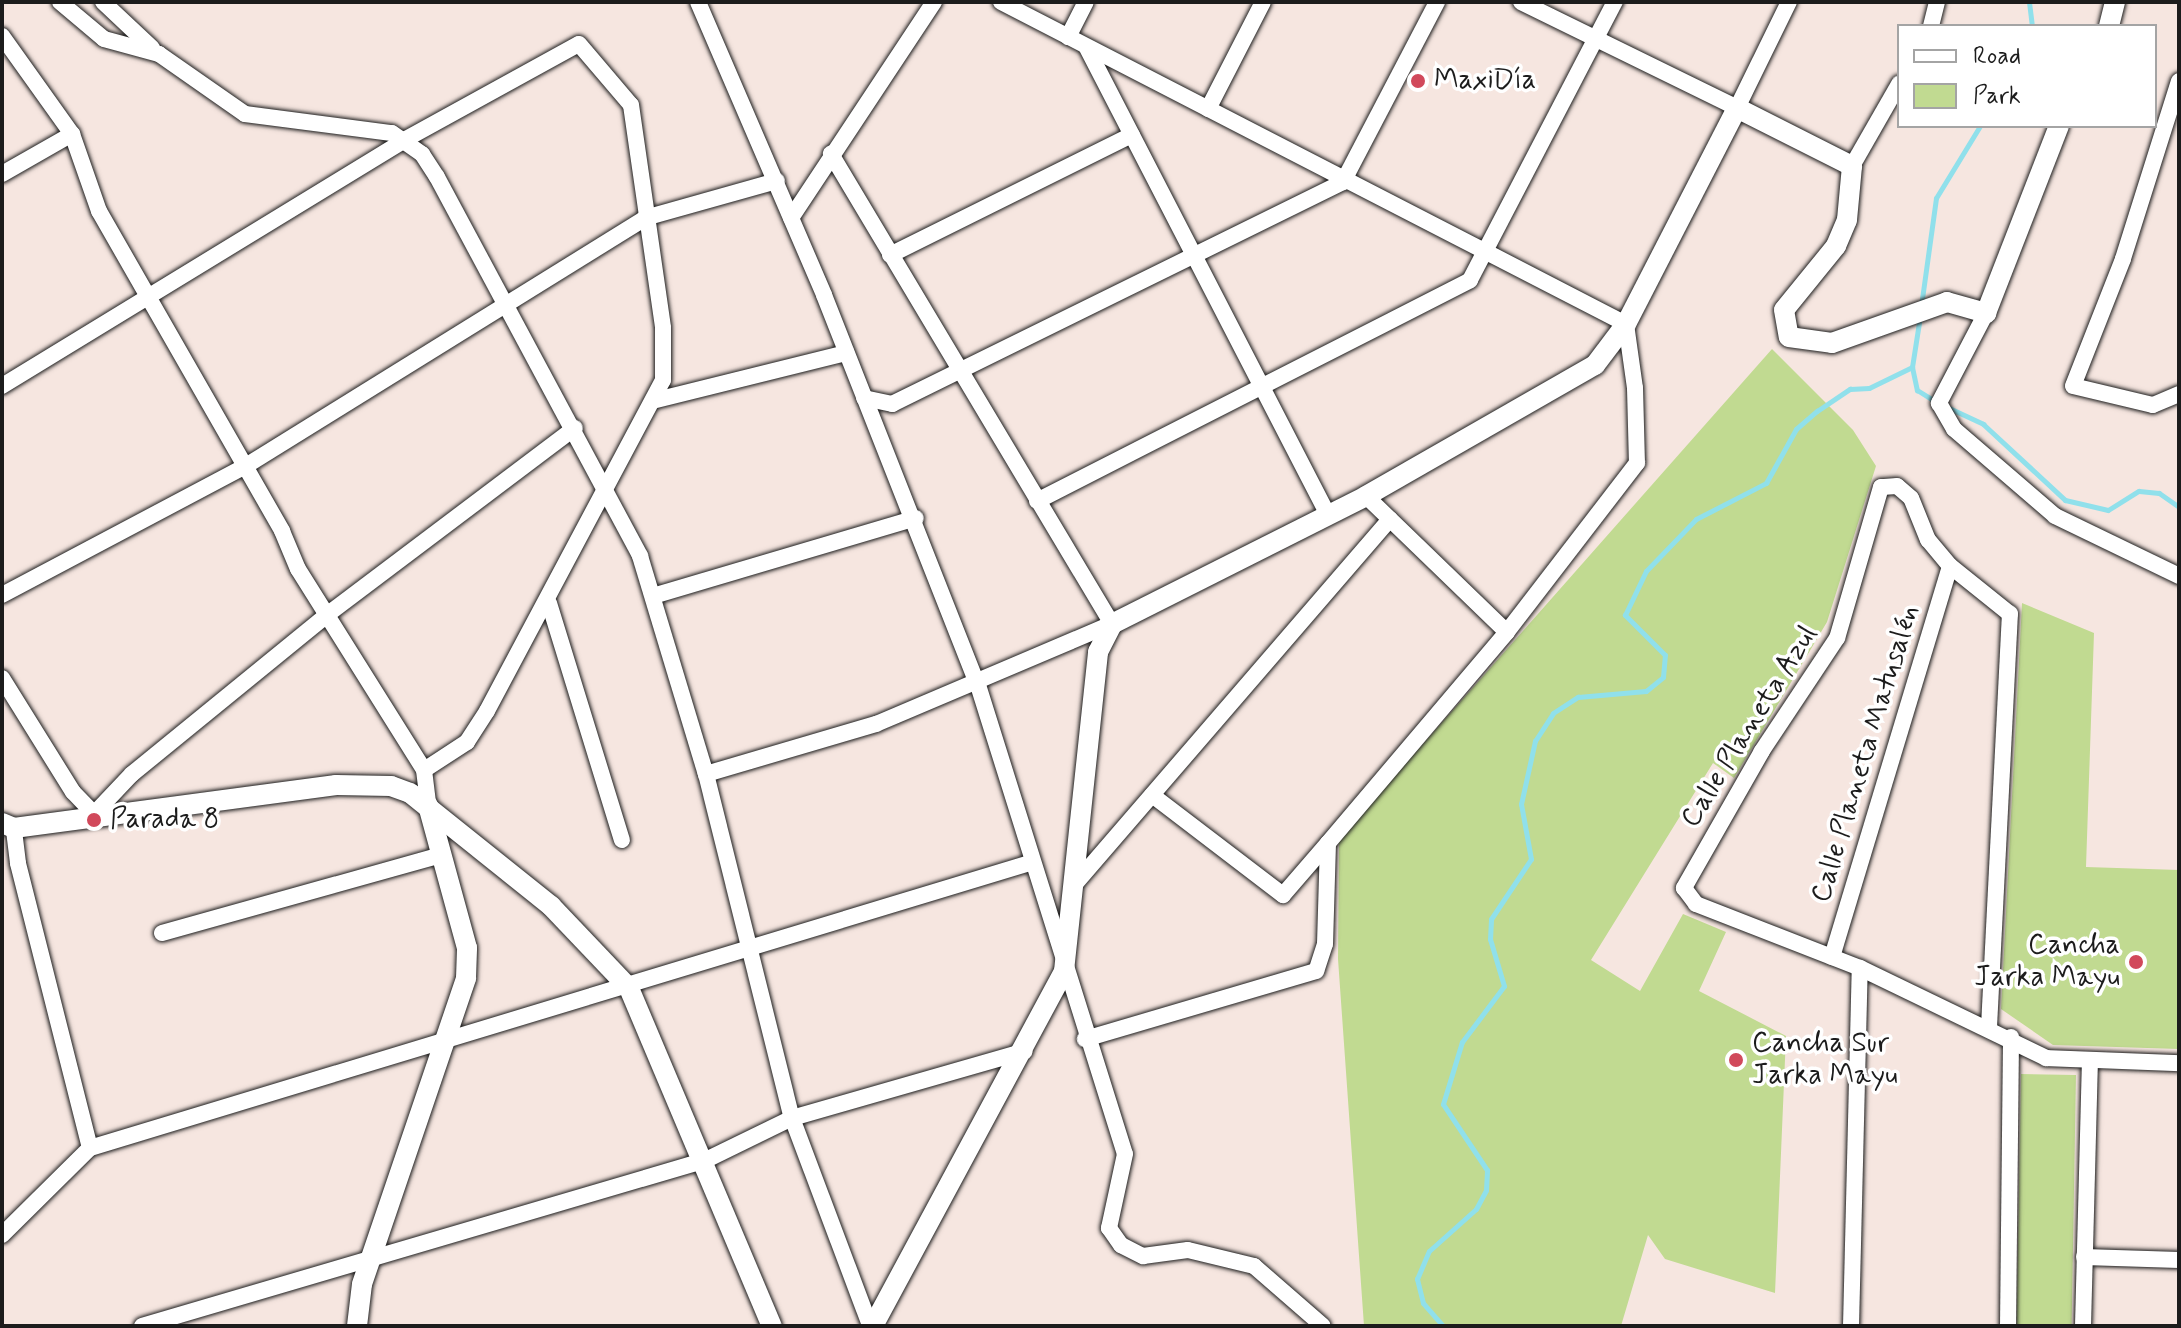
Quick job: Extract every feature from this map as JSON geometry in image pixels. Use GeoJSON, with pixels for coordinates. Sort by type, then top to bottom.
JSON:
{"type":"FeatureCollection","features":[{"type":"Feature","properties":{"kind":"street"},"geometry":{"type":"LineString","coordinates":[[60,2],[113,42],[159,54]]}},
{"type":"Feature","properties":{"kind":"street"},"geometry":{"type":"LineString","coordinates":[[103,2],[159,54],[260,119],[341,124],[406,139],[437,177],[609,492],[653,596],[706,774],[751,944],[792,1118],[872,1326]]}},
{"type":"Feature","properties":{"kind":"street"},"geometry":{"type":"LineString","coordinates":[[698,2],[777,181],[916,518],[978,685],[1085,1039],[1125,1154],[1109,1228],[1121,1245],[1143,1256],[1188,1250],[1254,1266],[1323,1326]]}},
{"type":"Feature","properties":{"kind":"street"},"geometry":{"type":"LineString","coordinates":[[791,218],[934,2]]}},
{"type":"Feature","properties":{"kind":"street"},"geometry":{"type":"LineString","coordinates":[[1001,2],[1484,255],[1626,324]]}},
{"type":"Feature","properties":{"kind":"street"},"geometry":{"type":"LineString","coordinates":[[1068,37],[1086,2]]}},
{"type":"Feature","properties":{"kind":"street"},"geometry":{"type":"LineString","coordinates":[[1208,109],[1263,2]]}},
{"type":"Feature","properties":{"kind":"street"},"geometry":{"type":"LineString","coordinates":[[864,398],[892,404],[1343,182],[1437,2]]}},
{"type":"Feature","properties":{"kind":"street"},"geometry":{"type":"LineString","coordinates":[[1521,2],[1852,166]]}},
{"type":"Feature","properties":{"kind":"street"},"geometry":{"type":"LineString","coordinates":[[1037,501],[1470,280],[1615,2]]}},
{"type":"Feature","properties":{"kind":"street"},"geometry":{"type":"LineString","coordinates":[[706,774],[876,724],[978,685],[1112,624],[1366,496],[1595,365],[1626,324],[1789,2]]}},
{"type":"Feature","properties":{"kind":"street"},"geometry":{"type":"LineString","coordinates":[[1932,24],[1937,2]]}},
{"type":"Feature","properties":{"kind":"street"},"geometry":{"type":"LineString","coordinates":[[2110,24],[2115,2]]}},
{"type":"Feature","properties":{"kind":"street"},"geometry":{"type":"LineString","coordinates":[[113,42],[125,34],[126,25]]}},
{"type":"Feature","properties":{"kind":"street"},"geometry":{"type":"LineString","coordinates":[[2,36],[72,134],[99,211],[328,614],[424,770],[438,856],[467,948],[466,978],[450,1039],[370,1258],[357,1326]]}},
{"type":"Feature","properties":{"kind":"street"},"geometry":{"type":"LineString","coordinates":[[2,386],[150,299],[406,139],[579,44],[631,105],[666,357],[656,400],[549,603],[467,742],[424,770]]}},
{"type":"Feature","properties":{"kind":"street"},"geometry":{"type":"LineString","coordinates":[[1087,48],[1328,515]]}},
{"type":"Feature","properties":{"kind":"street"},"geometry":{"type":"LineString","coordinates":[[2179,81],[2123,259],[2073,386],[2153,405],[2179,394]]}},
{"type":"Feature","properties":{"kind":"street"},"geometry":{"type":"LineString","coordinates":[[1897,87],[1852,166],[1847,220],[1836,246],[1784,310],[1783,326],[1799,341],[1832,343],[1906,312],[1947,302],[1986,313]]}},
{"type":"Feature","properties":{"kind":"street"},"geometry":{"type":"LineString","coordinates":[[2058,128],[1986,313],[1939,403],[1954,429],[2055,516],[2179,576]]}},
{"type":"Feature","properties":{"kind":"street"},"geometry":{"type":"LineString","coordinates":[[2,174],[72,134]]}},
{"type":"Feature","properties":{"kind":"street"},"geometry":{"type":"LineString","coordinates":[[890,255],[1132,135]]}},
{"type":"Feature","properties":{"kind":"street"},"geometry":{"type":"LineString","coordinates":[[831,154],[1112,624]]}},
{"type":"Feature","properties":{"kind":"street"},"geometry":{"type":"LineString","coordinates":[[2,595],[244,467],[503,301],[645,218],[777,181]]}},
{"type":"Feature","properties":{"kind":"street"},"geometry":{"type":"LineString","coordinates":[[1152,795],[1283,895],[1507,632],[1637,463],[1626,324]]}},
{"type":"Feature","properties":{"kind":"street"},"geometry":{"type":"LineString","coordinates":[[656,400],[846,353]]}},
{"type":"Feature","properties":{"kind":"street"},"geometry":{"type":"LineString","coordinates":[[94,814],[132,774],[328,614],[575,428]]}},
{"type":"Feature","properties":{"kind":"street","name":"Calle Planeta Azul"},"geometry":{"type":"LineString","coordinates":[[1832,957],[1688,897],[1686,879],[1837,638],[1881,487],[1897,486],[1911,498],[1928,540],[1950,566]]}},
{"type":"Feature","properties":{"kind":"street"},"geometry":{"type":"LineString","coordinates":[[1366,496],[1507,632]]}},
{"type":"Feature","properties":{"kind":"street"},"geometry":{"type":"LineString","coordinates":[[653,596],[916,518]]}},
{"type":"Feature","properties":{"kind":"street"},"geometry":{"type":"LineString","coordinates":[[1075,884],[1390,519]]}},
{"type":"Feature","properties":{"kind":"street"},"geometry":{"type":"LineString","coordinates":[[1950,566],[2010,614],[1989,1027]]}},
{"type":"Feature","properties":{"kind":"street","name":"Calle Planeta Matusalén"},"geometry":{"type":"LineString","coordinates":[[1832,957],[1950,566]]}},
{"type":"Feature","properties":{"kind":"street"},"geometry":{"type":"LineString","coordinates":[[549,603],[622,840]]}},
{"type":"Feature","properties":{"kind":"street"},"geometry":{"type":"LineString","coordinates":[[872,1326],[1025,1051],[1064,971],[1098,652],[1112,624]]}},
{"type":"Feature","properties":{"kind":"street"},"geometry":{"type":"LineString","coordinates":[[2,678],[73,792],[94,814]]}},
{"type":"Feature","properties":{"kind":"street"},"geometry":{"type":"LineString","coordinates":[[90,1148],[82,1097],[8,825],[336,785],[391,786],[428,805],[551,906],[629,988],[706,1160],[772,1326]]}},
{"type":"Feature","properties":{"kind":"street"},"geometry":{"type":"LineString","coordinates":[[1085,1039],[1316,971],[1325,944],[1328,843]]}},
{"type":"Feature","properties":{"kind":"street"},"geometry":{"type":"LineString","coordinates":[[162,933],[438,856]]}},
{"type":"Feature","properties":{"kind":"street"},"geometry":{"type":"LineString","coordinates":[[2,1235],[90,1148],[629,988],[751,944],[1033,862]]}},
{"type":"Feature","properties":{"kind":"street"},"geometry":{"type":"LineString","coordinates":[[1832,957],[2011,1037],[2046,1058],[2090,1064],[2179,1063]]}},
{"type":"Feature","properties":{"kind":"street"},"geometry":{"type":"LineString","coordinates":[[1851,1326],[1860,968]]}},
{"type":"Feature","properties":{"kind":"street"},"geometry":{"type":"LineString","coordinates":[[2008,1326],[2011,1037]]}},
{"type":"Feature","properties":{"kind":"street"},"geometry":{"type":"LineString","coordinates":[[142,1326],[706,1160],[792,1118],[1025,1051]]}},
{"type":"Feature","properties":{"kind":"street"},"geometry":{"type":"LineString","coordinates":[[2083,1326],[2090,1064]]}},
{"type":"Feature","properties":{"kind":"street"},"geometry":{"type":"LineString","coordinates":[[2,1221],[23,1216]]}},
{"type":"Feature","properties":{"kind":"street"},"geometry":{"type":"LineString","coordinates":[[2084,1257],[2179,1260]]}},
{"type":"Feature","properties":{"kind":"green space"},"geometry":{"type":"Polygon","coordinates":[[[1772,349],[1853,430],[1876,466],[1827,622],[1734,778],[1713,763],[1591,960],[1640,991],[1683,914],[1726,932],[1699,991],[1786,1036],[1775,1293],[1665,1259],[1648,1235],[1621,1326],[1364,1326],[1338,959],[1339,839],[1772,349]]]}},
{"type":"Feature","properties":{"kind":"green space"},"geometry":{"type":"Polygon","coordinates":[[[2022,603],[2094,633],[2086,867],[2179,870],[2179,1049],[2053,1045],[2001,1009],[2022,603]]]}},
{"type":"Feature","properties":{"kind":"green space"},"geometry":{"type":"Polygon","coordinates":[[[2021,1074],[2076,1075],[2072,1326],[2017,1326],[2021,1074]]]}},
{"type":"Feature","properties":{"kind":"waterway"},"geometry":{"type":"LineString","coordinates":[[2029,2],[2032,24]]}},
{"type":"Feature","properties":{"kind":"waterway"},"geometry":{"type":"LineString","coordinates":[[1921,306],[1936,198],[1979,128]]}},
{"type":"Feature","properties":{"kind":"waterway"},"geometry":{"type":"LineString","coordinates":[[1920,316],[1912,367],[1917,390],[1936,402]]}},
{"type":"Feature","properties":{"kind":"waterway"},"geometry":{"type":"LineString","coordinates":[[1443,1326],[1423,1303],[1417,1279],[1429,1251],[1476,1209],[1486,1190],[1487,1170],[1443,1104],[1462,1042],[1504,986],[1490,939],[1491,919],[1531,859],[1521,804],[1535,741],[1553,713],[1578,697],[1646,691],[1663,677],[1665,655],[1625,615],[1646,571],[1696,519],[1766,483],[1796,429],[1817,411],[1850,389],[1869,388],[1912,367]]}},
{"type":"Feature","properties":{"kind":"waterway"},"geometry":{"type":"LineString","coordinates":[[1949,408],[1983,424],[2065,500],[2108,510],[2139,491],[2159,493],[2179,507]]}},
{"type":"Feature","properties":{"kind":"place","name":"MaxiDía"},"geometry":{"type":"Point","coordinates":[1418,81]}},
{"type":"Feature","properties":{"kind":"place","name":"Parada 8"},"geometry":{"type":"Point","coordinates":[94,820]}},
{"type":"Feature","properties":{"kind":"place","name":"Cancha Jarka Mayu"},"geometry":{"type":"Point","coordinates":[2136,962]}},
{"type":"Feature","properties":{"kind":"place","name":"Cancha Sur Jarka Mayu"},"geometry":{"type":"Point","coordinates":[1736,1060]}}]}
